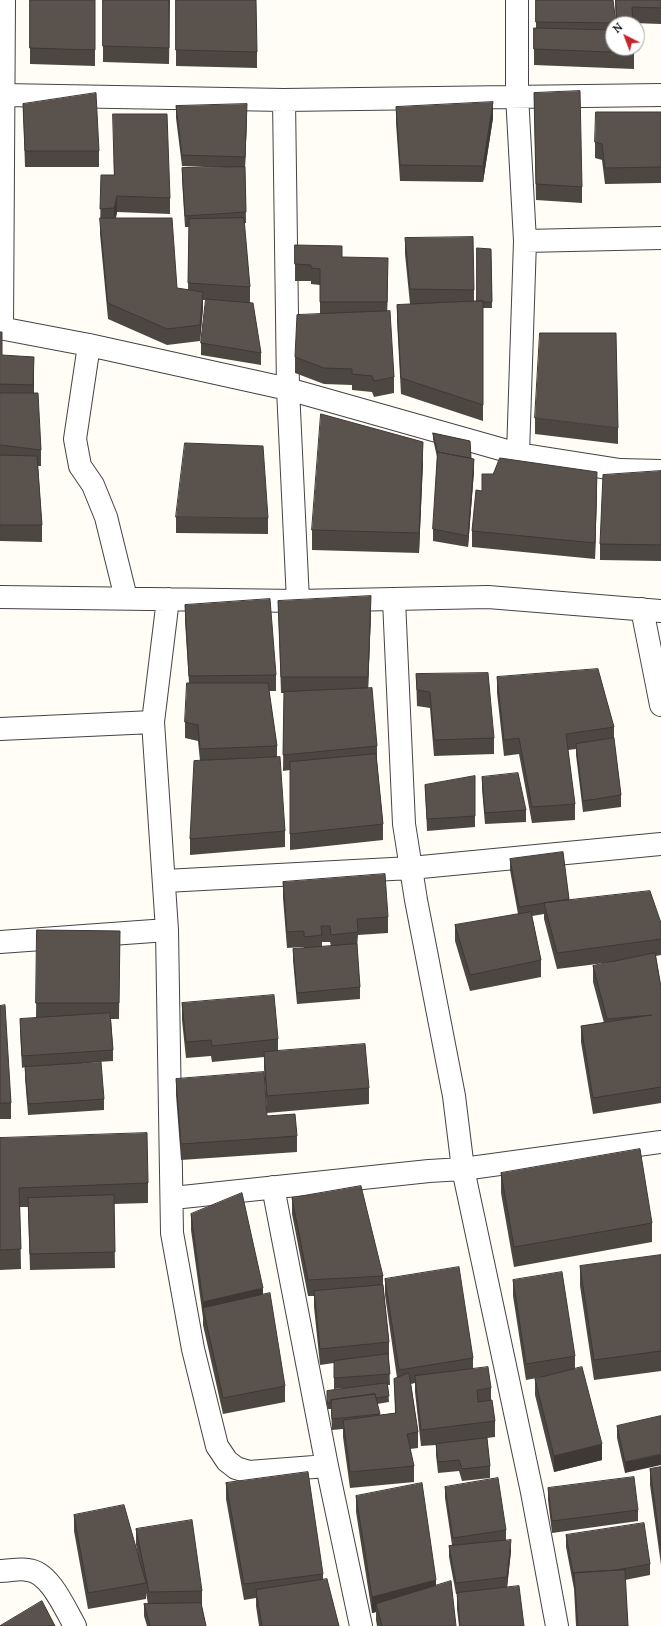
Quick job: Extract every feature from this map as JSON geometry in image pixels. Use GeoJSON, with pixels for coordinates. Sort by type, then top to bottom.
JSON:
{"type":"FeatureCollection","features":[{"type":"Feature","properties":{"kind":"street"},"geometry":{"type":"LineString","coordinates":[[4,0],[1,328],[89,345],[288,389],[518,454],[620,470],[661,471]]}},
{"type":"Feature","properties":{"kind":"street"},"geometry":{"type":"LineString","coordinates":[[517,0],[517,95],[525,241],[518,454]]}},
{"type":"Feature","properties":{"kind":"street"},"geometry":{"type":"LineString","coordinates":[[3,95],[284,100],[517,95],[661,95]]}},
{"type":"Feature","properties":{"kind":"street"},"geometry":{"type":"LineString","coordinates":[[284,100],[288,389],[298,601]]}},
{"type":"Feature","properties":{"kind":"street"},"geometry":{"type":"LineString","coordinates":[[525,241],[661,238]]}},
{"type":"Feature","properties":{"kind":"street"},"geometry":{"type":"LineString","coordinates":[[89,345],[75,438],[80,466],[93,485],[106,517],[126,598]]}},
{"type":"Feature","properties":{"kind":"street"},"geometry":{"type":"LineString","coordinates":[[0,597],[298,601],[488,597],[652,610],[661,705]]}},
{"type":"Feature","properties":{"kind":"street"},"geometry":{"type":"LineString","coordinates":[[168,599],[153,722],[165,881],[167,930],[173,1198],[172,1233],[192,1342],[217,1446],[228,1461],[236,1468],[249,1472],[327,1466]]}},
{"type":"Feature","properties":{"kind":"street"},"geometry":{"type":"LineString","coordinates":[[394,600],[404,824],[454,1096],[463,1169],[532,1492],[557,1626]]}},
{"type":"Feature","properties":{"kind":"street"},"geometry":{"type":"LineString","coordinates":[[0,729],[153,722]]}},
{"type":"Feature","properties":{"kind":"street"},"geometry":{"type":"LineString","coordinates":[[165,881],[411,868],[661,844]]}},
{"type":"Feature","properties":{"kind":"street"},"geometry":{"type":"LineString","coordinates":[[0,942],[167,930]]}},
{"type":"Feature","properties":{"kind":"street"},"geometry":{"type":"LineString","coordinates":[[173,1198],[463,1169],[661,1142]]}},
{"type":"Feature","properties":{"kind":"street"},"geometry":{"type":"LineString","coordinates":[[273,1187],[327,1466],[361,1626]]}},
{"type":"Feature","properties":{"kind":"street"},"geometry":{"type":"LineString","coordinates":[[0,1571],[28,1570],[39,1573],[58,1595],[75,1626]]}},
{"type":"Feature","properties":{"kind":"building"},"geometry":{"type":"Polygon","coordinates":[[[30,0],[95,0],[95,50],[30,48],[30,0]]]}},
{"type":"Feature","properties":{"kind":"building"},"geometry":{"type":"Polygon","coordinates":[[[103,0],[169,0],[169,48],[103,46],[103,0]]]}},
{"type":"Feature","properties":{"kind":"building"},"geometry":{"type":"Polygon","coordinates":[[[176,0],[256,0],[257,52],[176,50],[176,0]]]}},
{"type":"Feature","properties":{"kind":"building"},"geometry":{"type":"Polygon","coordinates":[[[536,0],[613,0],[615,16],[605,16],[605,23],[536,22],[536,0]]]}},
{"type":"Feature","properties":{"kind":"building"},"geometry":{"type":"Polygon","coordinates":[[[616,0],[661,0],[661,8],[632,7],[633,16],[617,16],[616,0]]]}},
{"type":"Feature","properties":{"kind":"building"},"geometry":{"type":"Polygon","coordinates":[[[534,28],[605,30],[605,52],[534,49],[534,28]]]}},
{"type":"Feature","properties":{"kind":"building"},"geometry":{"type":"Polygon","coordinates":[[[580,91],[582,187],[536,184],[534,93],[580,91]]]}},
{"type":"Feature","properties":{"kind":"building"},"geometry":{"type":"Polygon","coordinates":[[[96,93],[99,151],[25,151],[23,104],[96,93]]]}},
{"type":"Feature","properties":{"kind":"building"},"geometry":{"type":"Polygon","coordinates":[[[493,102],[483,166],[400,165],[396,107],[493,102]]]}},
{"type":"Feature","properties":{"kind":"building"},"geometry":{"type":"Polygon","coordinates":[[[247,104],[245,157],[182,155],[176,106],[247,104]]]}},
{"type":"Feature","properties":{"kind":"building"},"geometry":{"type":"Polygon","coordinates":[[[596,112],[661,112],[661,167],[605,168],[602,144],[595,142],[596,112]]]}},
{"type":"Feature","properties":{"kind":"building"},"geometry":{"type":"Polygon","coordinates":[[[113,114],[167,114],[170,198],[117,196],[114,208],[100,209],[101,175],[114,175],[113,114]]]}},
{"type":"Feature","properties":{"kind":"building"},"geometry":{"type":"Polygon","coordinates":[[[245,167],[246,212],[185,216],[182,168],[245,167]]]}},
{"type":"Feature","properties":{"kind":"building"},"geometry":{"type":"Polygon","coordinates":[[[100,218],[172,218],[177,288],[203,292],[200,325],[167,329],[108,303],[100,218]]]}},
{"type":"Feature","properties":{"kind":"building"},"geometry":{"type":"Polygon","coordinates":[[[244,218],[250,287],[188,283],[189,219],[244,218]]]}},
{"type":"Feature","properties":{"kind":"building"},"geometry":{"type":"Polygon","coordinates":[[[473,237],[474,290],[410,289],[405,238],[473,237]]]}},
{"type":"Feature","properties":{"kind":"building"},"geometry":{"type":"Polygon","coordinates":[[[295,245],[342,246],[342,257],[388,258],[387,302],[320,302],[320,269],[311,268],[311,265],[295,264],[295,245]]]}},
{"type":"Feature","properties":{"kind":"building"},"geometry":{"type":"Polygon","coordinates":[[[477,248],[491,249],[492,302],[477,301],[477,248]]]}},
{"type":"Feature","properties":{"kind":"building"},"geometry":{"type":"Polygon","coordinates":[[[206,299],[253,303],[261,353],[201,343],[206,299]]]}},
{"type":"Feature","properties":{"kind":"building"},"geometry":{"type":"Polygon","coordinates":[[[483,301],[483,405],[401,378],[397,305],[483,301]]]}},
{"type":"Feature","properties":{"kind":"building"},"geometry":{"type":"Polygon","coordinates":[[[390,311],[394,377],[374,381],[372,376],[352,374],[352,369],[324,368],[295,357],[297,315],[390,311]]]}},
{"type":"Feature","properties":{"kind":"building"},"geometry":{"type":"Polygon","coordinates":[[[0,332],[2,332],[2,355],[34,357],[33,385],[0,384],[0,332]]]}},
{"type":"Feature","properties":{"kind":"building"},"geometry":{"type":"Polygon","coordinates":[[[540,333],[616,333],[618,428],[535,418],[540,333]]]}},
{"type":"Feature","properties":{"kind":"building"},"geometry":{"type":"Polygon","coordinates":[[[0,393],[38,393],[41,450],[0,445],[0,393]]]}},
{"type":"Feature","properties":{"kind":"building"},"geometry":{"type":"Polygon","coordinates":[[[321,414],[423,442],[419,533],[312,530],[321,414]]]}},
{"type":"Feature","properties":{"kind":"building"},"geometry":{"type":"Polygon","coordinates":[[[433,433],[470,441],[471,458],[438,452],[433,433]]]}},
{"type":"Feature","properties":{"kind":"building"},"geometry":{"type":"Polygon","coordinates":[[[185,443],[263,446],[268,518],[176,517],[185,443]]]}},
{"type":"Feature","properties":{"kind":"building"},"geometry":{"type":"Polygon","coordinates":[[[438,452],[474,459],[468,536],[433,529],[438,452]]]}},
{"type":"Feature","properties":{"kind":"building"},"geometry":{"type":"Polygon","coordinates":[[[0,455],[37,456],[42,525],[0,525],[0,455]]]}},
{"type":"Feature","properties":{"kind":"building"},"geometry":{"type":"Polygon","coordinates":[[[500,458],[597,472],[595,543],[472,531],[476,490],[482,491],[482,474],[493,474],[500,458]]]}},
{"type":"Feature","properties":{"kind":"building"},"geometry":{"type":"Polygon","coordinates":[[[661,471],[661,545],[600,544],[603,475],[661,471]]]}},
{"type":"Feature","properties":{"kind":"building"},"geometry":{"type":"Polygon","coordinates":[[[371,596],[368,677],[281,677],[278,601],[371,596]]]}},
{"type":"Feature","properties":{"kind":"building"},"geometry":{"type":"Polygon","coordinates":[[[270,599],[276,675],[189,676],[185,605],[270,599]]]}},
{"type":"Feature","properties":{"kind":"building"},"geometry":{"type":"Polygon","coordinates":[[[598,669],[614,727],[566,734],[575,804],[532,807],[519,738],[504,740],[497,677],[598,669]]]}},
{"type":"Feature","properties":{"kind":"building"},"geometry":{"type":"Polygon","coordinates":[[[488,673],[494,738],[434,740],[430,692],[417,690],[416,674],[488,673]]]}},
{"type":"Feature","properties":{"kind":"building"},"geometry":{"type":"Polygon","coordinates":[[[187,683],[268,683],[277,746],[200,749],[198,725],[185,722],[187,683]]]}},
{"type":"Feature","properties":{"kind":"building"},"geometry":{"type":"Polygon","coordinates":[[[372,688],[377,746],[283,755],[284,692],[372,688]]]}},
{"type":"Feature","properties":{"kind":"building"},"geometry":{"type":"Polygon","coordinates":[[[614,738],[621,795],[583,801],[576,744],[614,738]]]}},
{"type":"Feature","properties":{"kind":"building"},"geometry":{"type":"Polygon","coordinates":[[[376,754],[383,824],[290,834],[290,762],[376,754]]]}},
{"type":"Feature","properties":{"kind":"building"},"geometry":{"type":"Polygon","coordinates":[[[280,757],[285,831],[190,839],[194,761],[280,757]]]}},
{"type":"Feature","properties":{"kind":"building"},"geometry":{"type":"Polygon","coordinates":[[[518,773],[526,810],[485,813],[482,777],[518,773]]]}},
{"type":"Feature","properties":{"kind":"building"},"geometry":{"type":"Polygon","coordinates":[[[475,776],[475,816],[427,819],[425,785],[475,776]]]}},
{"type":"Feature","properties":{"kind":"building"},"geometry":{"type":"Polygon","coordinates":[[[563,852],[569,899],[519,907],[510,859],[563,852]]]}},
{"type":"Feature","properties":{"kind":"building"},"geometry":{"type":"Polygon","coordinates":[[[385,874],[388,917],[357,919],[358,932],[331,935],[330,926],[321,926],[322,935],[304,937],[304,931],[287,932],[283,882],[385,874]]]}},
{"type":"Feature","properties":{"kind":"building"},"geometry":{"type":"Polygon","coordinates":[[[650,891],[661,923],[661,939],[557,953],[544,903],[650,891]]]}},
{"type":"Feature","properties":{"kind":"building"},"geometry":{"type":"Polygon","coordinates":[[[531,912],[541,960],[470,975],[455,925],[531,912]]]}},
{"type":"Feature","properties":{"kind":"building"},"geometry":{"type":"Polygon","coordinates":[[[37,930],[120,931],[119,1003],[36,1003],[37,930]]]}},
{"type":"Feature","properties":{"kind":"building"},"geometry":{"type":"Polygon","coordinates":[[[357,944],[360,987],[297,993],[293,949],[357,944]]]}},
{"type":"Feature","properties":{"kind":"building"},"geometry":{"type":"Polygon","coordinates":[[[655,953],[661,987],[661,1087],[593,1098],[581,1026],[652,1015],[607,1019],[593,966],[655,953]]]}},
{"type":"Feature","properties":{"kind":"building"},"geometry":{"type":"Polygon","coordinates":[[[274,995],[278,1039],[212,1046],[211,1040],[186,1042],[182,1003],[274,995]]]}},
{"type":"Feature","properties":{"kind":"building"},"geometry":{"type":"Polygon","coordinates":[[[5,1005],[11,1103],[0,1103],[0,1006],[5,1005]]]}},
{"type":"Feature","properties":{"kind":"building"},"geometry":{"type":"Polygon","coordinates":[[[110,1013],[113,1050],[22,1056],[20,1019],[110,1013]]]}},
{"type":"Feature","properties":{"kind":"building"},"geometry":{"type":"Polygon","coordinates":[[[365,1044],[369,1088],[267,1096],[264,1052],[365,1044]]]}},
{"type":"Feature","properties":{"kind":"building"},"geometry":{"type":"Polygon","coordinates":[[[101,1062],[104,1099],[28,1104],[25,1067],[101,1062]]]}},
{"type":"Feature","properties":{"kind":"building"},"geometry":{"type":"Polygon","coordinates":[[[264,1072],[267,1116],[295,1114],[297,1136],[181,1144],[176,1079],[264,1072]]]}},
{"type":"Feature","properties":{"kind":"building"},"geometry":{"type":"Polygon","coordinates":[[[147,1133],[148,1183],[19,1188],[21,1249],[0,1250],[0,1138],[147,1133]]]}},
{"type":"Feature","properties":{"kind":"building"},"geometry":{"type":"Polygon","coordinates":[[[640,1149],[652,1223],[514,1247],[501,1173],[640,1149]]]}},
{"type":"Feature","properties":{"kind":"building"},"geometry":{"type":"Polygon","coordinates":[[[361,1186],[383,1276],[308,1280],[292,1198],[361,1186]]]}},
{"type":"Feature","properties":{"kind":"building"},"geometry":{"type":"Polygon","coordinates":[[[242,1193],[263,1288],[203,1302],[191,1214],[242,1193]]]}},
{"type":"Feature","properties":{"kind":"building"},"geometry":{"type":"Polygon","coordinates":[[[114,1195],[115,1252],[30,1254],[28,1198],[114,1195]]]}},
{"type":"Feature","properties":{"kind":"building"},"geometry":{"type":"Polygon","coordinates":[[[661,1255],[661,1351],[594,1360],[580,1266],[661,1255]]]}},
{"type":"Feature","properties":{"kind":"building"},"geometry":{"type":"Polygon","coordinates":[[[459,1267],[473,1358],[399,1370],[385,1279],[459,1267]]]}},
{"type":"Feature","properties":{"kind":"building"},"geometry":{"type":"Polygon","coordinates":[[[562,1272],[575,1356],[526,1364],[513,1280],[562,1272]]]}},
{"type":"Feature","properties":{"kind":"building"},"geometry":{"type":"Polygon","coordinates":[[[383,1285],[389,1342],[320,1349],[314,1291],[383,1285]]]}},
{"type":"Feature","properties":{"kind":"building"},"geometry":{"type":"Polygon","coordinates":[[[270,1293],[285,1386],[223,1398],[203,1308],[270,1293]]]}},
{"type":"Feature","properties":{"kind":"building"},"geometry":{"type":"Polygon","coordinates":[[[388,1354],[390,1374],[334,1378],[334,1361],[388,1354]]]}},
{"type":"Feature","properties":{"kind":"building"},"geometry":{"type":"Polygon","coordinates":[[[488,1367],[491,1388],[477,1390],[478,1402],[492,1400],[495,1421],[421,1430],[415,1376],[488,1367]]]}},
{"type":"Feature","properties":{"kind":"building"},"geometry":{"type":"Polygon","coordinates":[[[582,1367],[602,1444],[554,1456],[535,1379],[582,1367]]]}},
{"type":"Feature","properties":{"kind":"building"},"geometry":{"type":"Polygon","coordinates":[[[409,1373],[418,1432],[407,1434],[414,1466],[350,1472],[343,1420],[396,1413],[394,1379],[409,1373]]]}},
{"type":"Feature","properties":{"kind":"building"},"geometry":{"type":"Polygon","coordinates":[[[387,1383],[389,1396],[376,1398],[375,1394],[331,1400],[331,1403],[327,1403],[327,1391],[387,1383]]]}},
{"type":"Feature","properties":{"kind":"building"},"geometry":{"type":"Polygon","coordinates":[[[375,1394],[380,1414],[332,1419],[331,1400],[375,1394]]]}},
{"type":"Feature","properties":{"kind":"building"},"geometry":{"type":"Polygon","coordinates":[[[661,1416],[661,1454],[625,1462],[617,1426],[661,1416]]]}},
{"type":"Feature","properties":{"kind":"building"},"geometry":{"type":"Polygon","coordinates":[[[487,1438],[490,1466],[462,1469],[459,1460],[438,1462],[436,1444],[487,1438]]]}},
{"type":"Feature","properties":{"kind":"building"},"geometry":{"type":"Polygon","coordinates":[[[661,1467],[661,1549],[650,1469],[661,1467]]]}},
{"type":"Feature","properties":{"kind":"building"},"geometry":{"type":"Polygon","coordinates":[[[308,1472],[323,1574],[244,1584],[226,1483],[308,1472]]]}},
{"type":"Feature","properties":{"kind":"building"},"geometry":{"type":"Polygon","coordinates":[[[634,1477],[638,1510],[552,1521],[548,1488],[634,1477]]]}},
{"type":"Feature","properties":{"kind":"building"},"geometry":{"type":"Polygon","coordinates":[[[498,1478],[506,1530],[453,1538],[445,1487],[498,1478]]]}},
{"type":"Feature","properties":{"kind":"building"},"geometry":{"type":"Polygon","coordinates":[[[422,1483],[436,1580],[372,1597],[356,1496],[422,1483]]]}},
{"type":"Feature","properties":{"kind":"building"},"geometry":{"type":"Polygon","coordinates":[[[124,1505],[146,1583],[88,1593],[74,1515],[124,1505]]]}},
{"type":"Feature","properties":{"kind":"building"},"geometry":{"type":"Polygon","coordinates":[[[192,1520],[202,1591],[149,1592],[136,1529],[192,1520]]]}},
{"type":"Feature","properties":{"kind":"building"},"geometry":{"type":"Polygon","coordinates":[[[644,1523],[650,1564],[616,1570],[574,1573],[574,1578],[566,1535],[644,1523]]]}},
{"type":"Feature","properties":{"kind":"building"},"geometry":{"type":"Polygon","coordinates":[[[511,1540],[507,1577],[456,1583],[449,1546],[511,1540]]]}},
{"type":"Feature","properties":{"kind":"building"},"geometry":{"type":"Polygon","coordinates":[[[625,1570],[628,1626],[578,1626],[574,1573],[625,1570]]]}},
{"type":"Feature","properties":{"kind":"building"},"geometry":{"type":"Polygon","coordinates":[[[327,1579],[339,1626],[262,1626],[256,1590],[327,1579]]]}},
{"type":"Feature","properties":{"kind":"building"},"geometry":{"type":"Polygon","coordinates":[[[451,1581],[456,1626],[382,1626],[376,1604],[451,1581]]]}},
{"type":"Feature","properties":{"kind":"building"},"geometry":{"type":"Polygon","coordinates":[[[519,1586],[524,1626],[460,1626],[457,1593],[519,1586]]]}},
{"type":"Feature","properties":{"kind":"building"},"geometry":{"type":"Polygon","coordinates":[[[42,1601],[55,1626],[0,1626],[42,1601]]]}},
{"type":"Feature","properties":{"kind":"building"},"geometry":{"type":"Polygon","coordinates":[[[201,1603],[206,1626],[150,1626],[144,1604],[201,1603]]]}}]}
